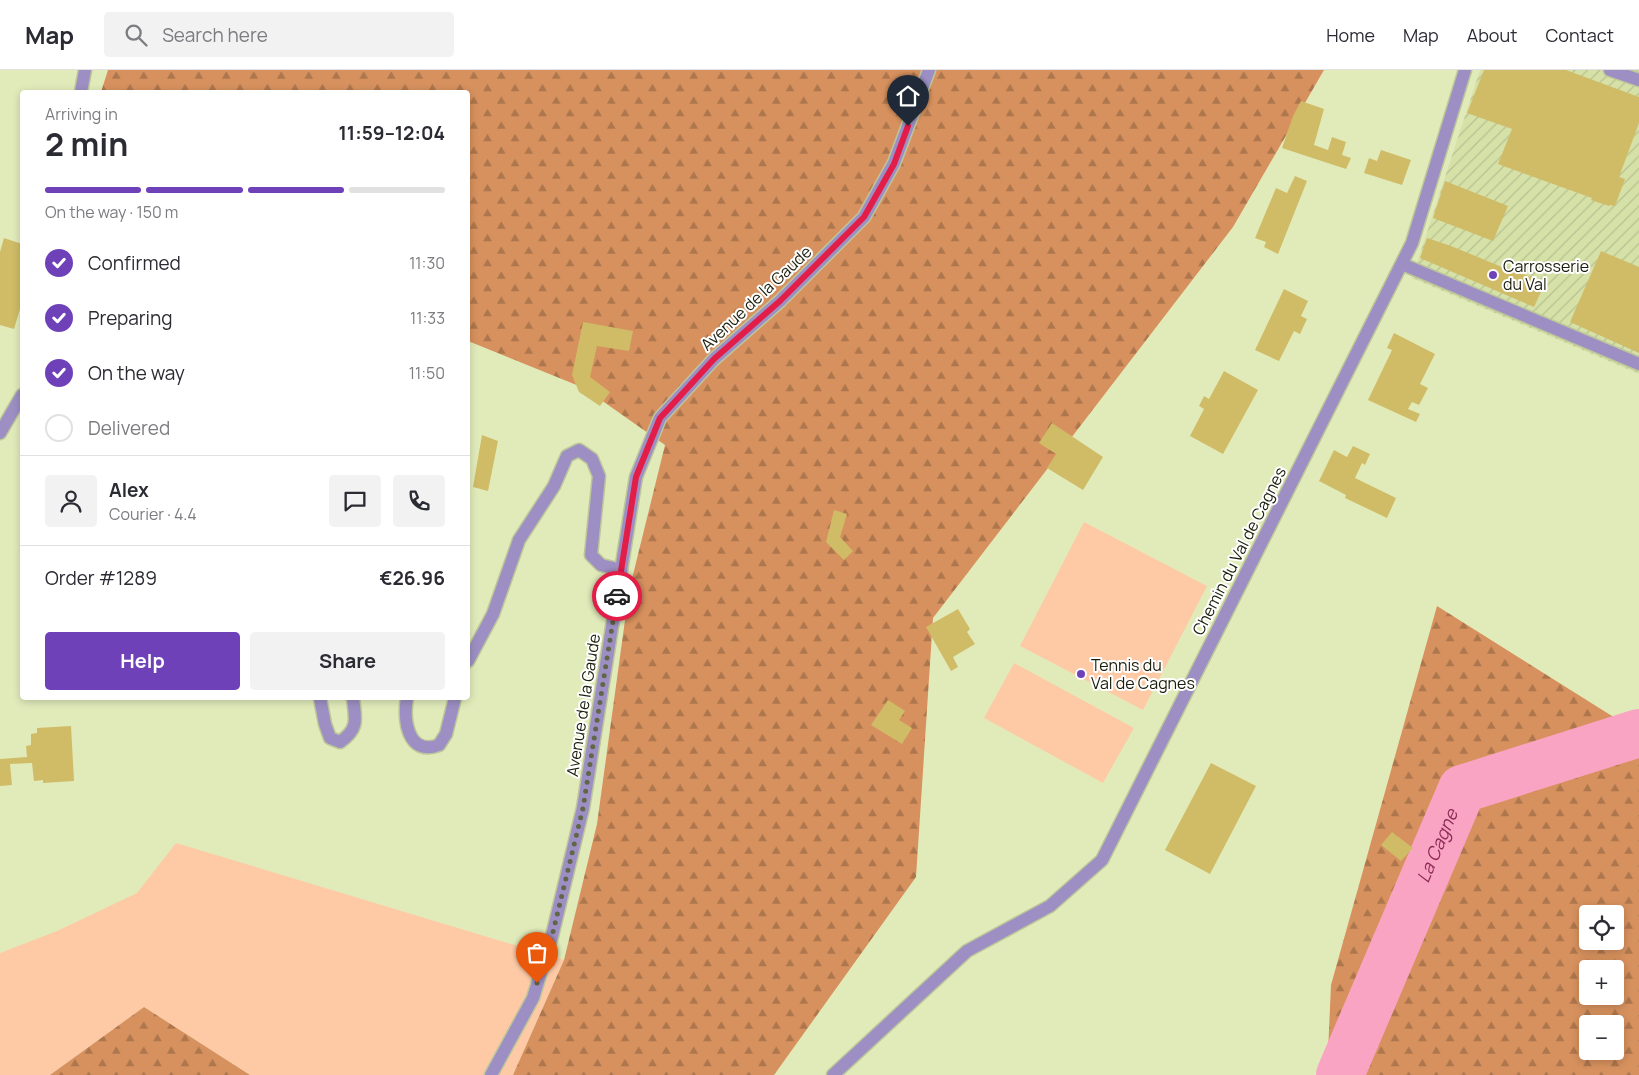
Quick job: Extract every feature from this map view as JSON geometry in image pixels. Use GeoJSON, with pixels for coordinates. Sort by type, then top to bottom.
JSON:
{"type":"FeatureCollection","features":[{"type":"Feature","properties":{"kind":"street"},"geometry":{"type":"LineString","coordinates":[[81,90],[85,70]]}},
{"type":"Feature","properties":{"kind":"street","name":"Avenue de la Gaude"},"geometry":{"type":"LineString","coordinates":[[491,1075],[496,1069],[532,998],[552,936],[583,808],[636,477],[660,418],[714,359],[780,301],[864,217],[894,164],[929,70]]}},
{"type":"Feature","properties":{"kind":"street","name":"Chemin du Val de Cagnes"},"geometry":{"type":"LineString","coordinates":[[833,1075],[967,951],[1050,906],[1102,860],[1412,243],[1465,70]]}},
{"type":"Feature","properties":{"kind":"street"},"geometry":{"type":"LineString","coordinates":[[1610,70],[1639,80]]}},
{"type":"Feature","properties":{"kind":"street"},"geometry":{"type":"LineString","coordinates":[[1402,264],[1639,364]]}},
{"type":"Feature","properties":{"kind":"street"},"geometry":{"type":"LineString","coordinates":[[0,433],[20,398]]}},
{"type":"Feature","properties":{"kind":"street"},"geometry":{"type":"LineString","coordinates":[[470,657],[493,614],[519,540],[554,486],[567,456],[579,450],[592,459],[599,476],[591,555],[601,565],[621,570]]}},
{"type":"Feature","properties":{"kind":"street"},"geometry":{"type":"LineString","coordinates":[[320,700],[330,738],[340,742],[349,736],[356,725],[353,700]]}},
{"type":"Feature","properties":{"kind":"street"},"geometry":{"type":"LineString","coordinates":[[407,700],[405,708],[409,736],[419,745],[430,749],[439,745],[446,734],[454,700]]}},
{"type":"Feature","properties":{"kind":"shaded area"},"geometry":{"type":"Polygon","coordinates":[[[1480,70],[1639,70],[1639,374],[1412,278],[1480,70]]]}},
{"type":"Feature","properties":{"kind":"shaded area"},"geometry":{"type":"Polygon","coordinates":[[[1084,522],[1207,586],[1143,710],[1020,646],[1084,522]]]}},
{"type":"Feature","properties":{"kind":"shaded area"},"geometry":{"type":"Polygon","coordinates":[[[1014,663],[1134,728],[1103,783],[984,718],[1014,663]]]}},
{"type":"Feature","properties":{"kind":"shaded area"},"geometry":{"type":"Polygon","coordinates":[[[176,843],[564,960],[513,1075],[250,1075],[144,1007],[50,1075],[0,1075],[0,953],[57,931],[137,893],[176,843]]]}},
{"type":"Feature","properties":{"kind":"green space"},"geometry":{"type":"Polygon","coordinates":[[[108,70],[1324,70],[1233,227],[933,618],[916,877],[774,1075],[513,1075],[564,960],[597,824],[629,591],[665,445],[584,388],[470,342],[470,90],[102,90],[108,70]]]}},
{"type":"Feature","properties":{"kind":"green space"},"geometry":{"type":"Polygon","coordinates":[[[1437,606],[1639,733],[1639,1075],[1327,1075],[1331,985],[1437,606]]]}},
{"type":"Feature","properties":{"kind":"green space"},"geometry":{"type":"Polygon","coordinates":[[[144,1007],[250,1075],[50,1075],[144,1007]]]}},
{"type":"Feature","properties":{"kind":"building"},"geometry":{"type":"Polygon","coordinates":[[[1484,70],[1566,70],[1639,97],[1639,123],[1619,177],[1625,179],[1615,206],[1591,200],[1592,198],[1498,164],[1512,129],[1467,113],[1484,70]]]}},
{"type":"Feature","properties":{"kind":"building"},"geometry":{"type":"Polygon","coordinates":[[[1301,101],[1324,109],[1314,145],[1328,150],[1332,137],[1346,142],[1342,155],[1351,158],[1346,169],[1282,148],[1293,116],[1301,101]]]}},
{"type":"Feature","properties":{"kind":"building"},"geometry":{"type":"Polygon","coordinates":[[[1381,150],[1411,160],[1402,185],[1364,173],[1369,158],[1377,161],[1381,150]]]}},
{"type":"Feature","properties":{"kind":"building"},"geometry":{"type":"Polygon","coordinates":[[[1295,176],[1307,181],[1278,254],[1264,247],[1266,242],[1255,238],[1276,188],[1287,193],[1295,176]]]}},
{"type":"Feature","properties":{"kind":"building"},"geometry":{"type":"Polygon","coordinates":[[[1445,181],[1508,206],[1493,241],[1433,218],[1445,181]]]}},
{"type":"Feature","properties":{"kind":"building"},"geometry":{"type":"Polygon","coordinates":[[[4,238],[20,243],[20,309],[14,329],[0,325],[0,252],[4,238]]]}},
{"type":"Feature","properties":{"kind":"building","name":"Carrosserie du Val"},"geometry":{"type":"Polygon","coordinates":[[[1427,238],[1545,283],[1534,307],[1420,258],[1427,238]]]}},
{"type":"Feature","properties":{"kind":"building"},"geometry":{"type":"Polygon","coordinates":[[[1601,251],[1639,267],[1639,353],[1570,322],[1601,251]]]}},
{"type":"Feature","properties":{"kind":"building"},"geometry":{"type":"Polygon","coordinates":[[[1284,289],[1308,301],[1301,316],[1307,319],[1300,334],[1294,331],[1279,361],[1255,350],[1284,289]]]}},
{"type":"Feature","properties":{"kind":"building"},"geometry":{"type":"Polygon","coordinates":[[[583,322],[633,331],[629,351],[597,346],[590,377],[610,392],[600,406],[579,392],[572,375],[583,322]]]}},
{"type":"Feature","properties":{"kind":"building"},"geometry":{"type":"Polygon","coordinates":[[[1394,333],[1435,354],[1420,384],[1428,388],[1419,405],[1412,402],[1408,409],[1420,414],[1416,422],[1368,400],[1392,350],[1387,348],[1394,333]]]}},
{"type":"Feature","properties":{"kind":"building"},"geometry":{"type":"Polygon","coordinates":[[[1224,371],[1258,390],[1223,454],[1190,436],[1204,409],[1199,406],[1204,396],[1209,399],[1224,371]]]}},
{"type":"Feature","properties":{"kind":"building"},"geometry":{"type":"Polygon","coordinates":[[[1052,423],[1103,457],[1083,490],[1047,468],[1056,454],[1039,443],[1052,423]]]}},
{"type":"Feature","properties":{"kind":"building"},"geometry":{"type":"Polygon","coordinates":[[[482,435],[498,441],[488,491],[473,487],[482,435]]]}},
{"type":"Feature","properties":{"kind":"building"},"geometry":{"type":"Polygon","coordinates":[[[1353,446],[1370,454],[1365,465],[1362,463],[1355,478],[1396,498],[1387,518],[1345,498],[1346,495],[1319,481],[1334,450],[1347,457],[1353,446]]]}},
{"type":"Feature","properties":{"kind":"building"},"geometry":{"type":"Polygon","coordinates":[[[834,510],[847,514],[840,537],[853,551],[844,560],[826,542],[834,510]]]}},
{"type":"Feature","properties":{"kind":"building"},"geometry":{"type":"Polygon","coordinates":[[[958,609],[970,629],[967,632],[975,644],[953,657],[958,667],[951,671],[926,627],[958,609]]]}},
{"type":"Feature","properties":{"kind":"building"},"geometry":{"type":"Polygon","coordinates":[[[888,700],[905,711],[899,720],[912,728],[902,744],[871,725],[888,700]]]}},
{"type":"Feature","properties":{"kind":"building"},"geometry":{"type":"Polygon","coordinates":[[[71,726],[74,781],[43,783],[43,780],[34,781],[32,763],[10,764],[12,785],[0,786],[0,759],[27,757],[26,746],[31,745],[31,734],[37,733],[37,728],[71,726]]]}},
{"type":"Feature","properties":{"kind":"building"},"geometry":{"type":"Polygon","coordinates":[[[1211,763],[1256,786],[1210,874],[1165,850],[1211,763]]]}},
{"type":"Feature","properties":{"kind":"building"},"geometry":{"type":"Polygon","coordinates":[[[1392,832],[1413,848],[1401,861],[1381,845],[1392,832]]]}},
{"type":"Feature","properties":{"kind":"waterway","name":"La Cagne"},"geometry":{"type":"LineString","coordinates":[[1340,1075],[1462,789],[1639,733]]}},
{"type":"Feature","properties":{"kind":"way so far"},"geometry":{"type":"LineString","coordinates":[[537,983],[552,936],[583,808],[617,596]]}},
{"type":"Feature","properties":{"kind":"place","name":"Carrosserie du Val"},"geometry":{"type":"Point","coordinates":[1493,275]}},
{"type":"Feature","properties":{"kind":"place","name":"Tennis du Val de Cagnes"},"geometry":{"type":"Point","coordinates":[1081,674]}},
{"type":"Feature","properties":{"kind":"route"},"geometry":{"type":"LineString","coordinates":[[617,596],[636,477],[660,418],[714,359],[780,301],[864,217],[894,164],[908,126]]}}]}
